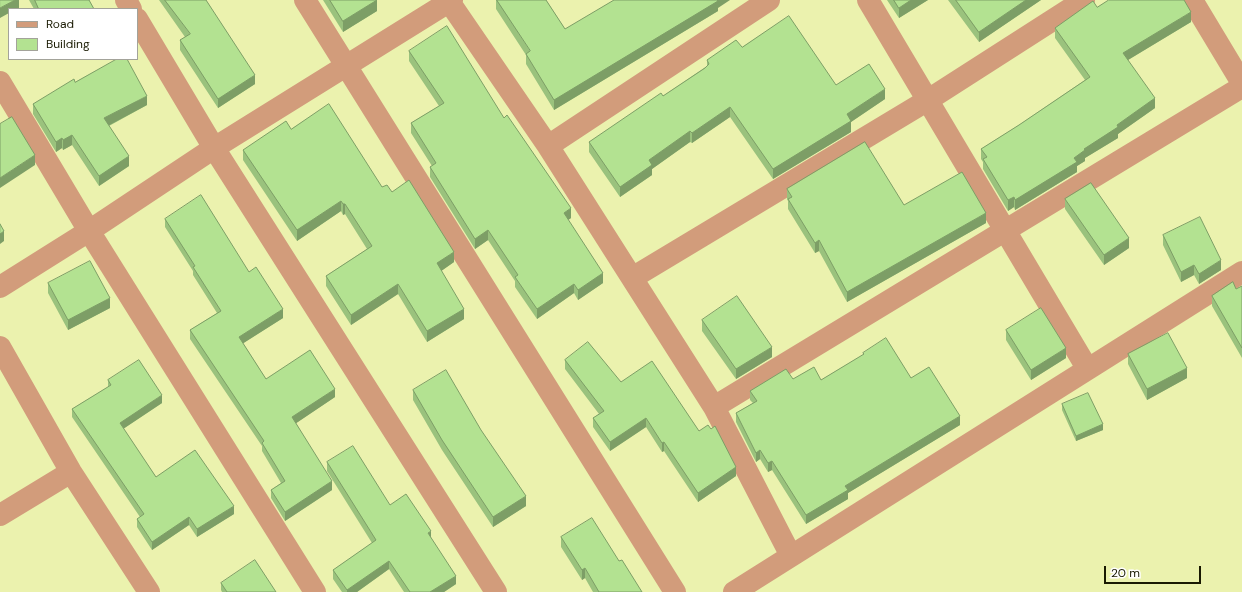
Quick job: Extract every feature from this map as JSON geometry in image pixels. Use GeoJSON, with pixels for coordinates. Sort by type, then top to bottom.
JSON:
{"type":"FeatureCollection","features":[{"type":"Feature","properties":{"kind":"street"},"geometry":{"type":"LineString","coordinates":[[305,0],[675,592]]}},
{"type":"Feature","properties":{"kind":"street"},"geometry":{"type":"LineString","coordinates":[[548,146],[769,0]]}},
{"type":"Feature","properties":{"kind":"street"},"geometry":{"type":"LineString","coordinates":[[868,0],[1087,368]]}},
{"type":"Feature","properties":{"kind":"street"},"geometry":{"type":"LineString","coordinates":[[632,278],[928,100],[1084,0]]}},
{"type":"Feature","properties":{"kind":"street"},"geometry":{"type":"LineString","coordinates":[[1192,0],[1242,83]]}},
{"type":"Feature","properties":{"kind":"street"},"geometry":{"type":"LineString","coordinates":[[0,287],[89,231],[214,148],[450,1],[548,146],[714,406],[791,556]]}},
{"type":"Feature","properties":{"kind":"street"},"geometry":{"type":"LineString","coordinates":[[138,21],[214,148],[496,592]]}},
{"type":"Feature","properties":{"kind":"street"},"geometry":{"type":"LineString","coordinates":[[0,82],[89,231],[315,592]]}},
{"type":"Feature","properties":{"kind":"street"},"geometry":{"type":"LineString","coordinates":[[714,406],[1242,87]]}},
{"type":"Feature","properties":{"kind":"street"},"geometry":{"type":"LineString","coordinates":[[734,592],[1087,368],[1242,272]]}},
{"type":"Feature","properties":{"kind":"street"},"geometry":{"type":"LineString","coordinates":[[0,347],[71,472],[149,592]]}},
{"type":"Feature","properties":{"kind":"street"},"geometry":{"type":"LineString","coordinates":[[0,515],[71,472]]}},
{"type":"Feature","properties":{"kind":"building"},"geometry":{"type":"Polygon","coordinates":[[[0,0],[15,0],[0,8],[0,0]]]}},
{"type":"Feature","properties":{"kind":"building"},"geometry":{"type":"Polygon","coordinates":[[[35,0],[89,0],[93,8],[39,8],[35,0]]]}},
{"type":"Feature","properties":{"kind":"building"},"geometry":{"type":"Polygon","coordinates":[[[165,0],[206,0],[255,75],[218,99],[180,40],[190,34],[165,0]]]}},
{"type":"Feature","properties":{"kind":"building"},"geometry":{"type":"Polygon","coordinates":[[[330,0],[377,0],[343,21],[330,0]]]}},
{"type":"Feature","properties":{"kind":"building"},"geometry":{"type":"Polygon","coordinates":[[[497,0],[546,0],[565,29],[614,0],[718,1],[554,100],[526,54],[530,51],[497,0]]]}},
{"type":"Feature","properties":{"kind":"building"},"geometry":{"type":"Polygon","coordinates":[[[894,0],[911,0],[899,8],[894,0]]]}},
{"type":"Feature","properties":{"kind":"building"},"geometry":{"type":"Polygon","coordinates":[[[956,0],[1026,0],[979,32],[956,0]]]}},
{"type":"Feature","properties":{"kind":"building"},"geometry":{"type":"Polygon","coordinates":[[[1109,0],[1184,0],[1191,12],[1123,53],[1155,98],[1117,125],[1118,127],[1084,149],[1085,150],[1074,158],[1077,162],[1015,200],[1014,197],[1008,200],[983,159],[987,157],[981,149],[1090,77],[1055,28],[1093,1],[1097,7],[1109,0]]]}},
{"type":"Feature","properties":{"kind":"building"},"geometry":{"type":"Polygon","coordinates":[[[789,16],[836,85],[869,64],[885,89],[847,114],[851,121],[773,169],[730,107],[692,133],[690,131],[649,160],[652,165],[620,187],[589,142],[661,93],[663,96],[705,68],[709,64],[707,60],[736,40],[742,47],[789,16]]]}},
{"type":"Feature","properties":{"kind":"building"},"geometry":{"type":"Polygon","coordinates":[[[447,26],[504,118],[507,115],[571,208],[564,213],[603,273],[578,290],[574,284],[537,309],[515,277],[518,275],[488,230],[475,239],[430,167],[436,163],[411,123],[444,103],[409,51],[447,26]]]}},
{"type":"Feature","properties":{"kind":"building"},"geometry":{"type":"Polygon","coordinates":[[[115,60],[128,60],[147,96],[104,118],[129,156],[99,176],[72,135],[63,140],[62,138],[56,142],[33,104],[74,79],[75,82],[115,60]]]}},
{"type":"Feature","properties":{"kind":"building"},"geometry":{"type":"Polygon","coordinates":[[[329,104],[382,187],[387,185],[392,192],[409,180],[454,252],[437,263],[464,309],[427,331],[398,284],[351,315],[326,276],[372,246],[345,204],[341,201],[297,230],[243,150],[286,121],[291,129],[329,104]]]}},
{"type":"Feature","properties":{"kind":"building"},"geometry":{"type":"Polygon","coordinates":[[[12,117],[35,155],[0,178],[0,124],[12,117]]]}},
{"type":"Feature","properties":{"kind":"building"},"geometry":{"type":"Polygon","coordinates":[[[865,142],[904,205],[962,172],[986,213],[847,292],[819,240],[815,243],[788,199],[792,197],[787,189],[865,142]]]}},
{"type":"Feature","properties":{"kind":"building"},"geometry":{"type":"Polygon","coordinates":[[[1091,183],[1129,238],[1104,255],[1065,199],[1091,183]]]}},
{"type":"Feature","properties":{"kind":"building"},"geometry":{"type":"Polygon","coordinates":[[[201,195],[249,272],[256,267],[283,309],[239,337],[266,379],[310,350],[335,389],[292,417],[332,481],[285,512],[271,490],[285,481],[262,443],[264,441],[190,330],[221,311],[165,219],[201,195]]]}},
{"type":"Feature","properties":{"kind":"building"},"geometry":{"type":"Polygon","coordinates":[[[1200,217],[1221,260],[1199,274],[1194,265],[1181,272],[1163,235],[1200,217]]]}},
{"type":"Feature","properties":{"kind":"building"},"geometry":{"type":"Polygon","coordinates":[[[0,224],[4,231],[0,234],[0,224]]]}},
{"type":"Feature","properties":{"kind":"building"},"geometry":{"type":"Polygon","coordinates":[[[90,261],[110,298],[68,320],[48,283],[90,261]]]}},
{"type":"Feature","properties":{"kind":"building"},"geometry":{"type":"Polygon","coordinates":[[[1233,282],[1236,289],[1242,286],[1242,348],[1212,296],[1233,282]]]}},
{"type":"Feature","properties":{"kind":"building"},"geometry":{"type":"Polygon","coordinates":[[[737,296],[772,347],[736,369],[702,320],[737,296]]]}},
{"type":"Feature","properties":{"kind":"building"},"geometry":{"type":"Polygon","coordinates":[[[1041,308],[1066,348],[1031,370],[1006,330],[1041,308]]]}},
{"type":"Feature","properties":{"kind":"building"},"geometry":{"type":"Polygon","coordinates":[[[1168,333],[1187,368],[1147,389],[1128,354],[1168,333]]]}},
{"type":"Feature","properties":{"kind":"building"},"geometry":{"type":"Polygon","coordinates":[[[886,338],[911,378],[929,367],[960,416],[845,486],[848,490],[806,515],[772,461],[768,463],[760,450],[756,453],[736,413],[757,401],[750,391],[786,369],[793,379],[814,367],[821,380],[864,354],[863,353],[886,338]]]}},
{"type":"Feature","properties":{"kind":"building"},"geometry":{"type":"Polygon","coordinates":[[[588,342],[621,382],[652,361],[699,431],[708,425],[711,429],[715,426],[736,467],[698,493],[646,418],[610,442],[593,418],[604,411],[565,360],[588,342]]]}},
{"type":"Feature","properties":{"kind":"building"},"geometry":{"type":"Polygon","coordinates":[[[139,360],[162,395],[120,423],[156,477],[195,450],[234,506],[197,529],[189,517],[152,542],[137,519],[144,514],[72,409],[111,385],[108,380],[139,360]]]}},
{"type":"Feature","properties":{"kind":"building"},"geometry":{"type":"Polygon","coordinates":[[[446,370],[481,430],[526,496],[493,517],[442,440],[413,390],[446,370]]]}},
{"type":"Feature","properties":{"kind":"building"},"geometry":{"type":"Polygon","coordinates":[[[1088,393],[1103,424],[1076,436],[1062,404],[1088,393]]]}},
{"type":"Feature","properties":{"kind":"building"},"geometry":{"type":"Polygon","coordinates":[[[353,446],[390,505],[406,494],[431,531],[428,533],[456,576],[430,592],[410,592],[389,561],[347,590],[333,570],[376,540],[327,462],[353,446]]]}},
{"type":"Feature","properties":{"kind":"building"},"geometry":{"type":"Polygon","coordinates":[[[592,518],[619,561],[622,560],[642,592],[599,592],[585,568],[582,570],[561,537],[592,518]]]}},
{"type":"Feature","properties":{"kind":"building"},"geometry":{"type":"Polygon","coordinates":[[[255,560],[276,592],[227,592],[221,583],[255,560]]]}}]}
